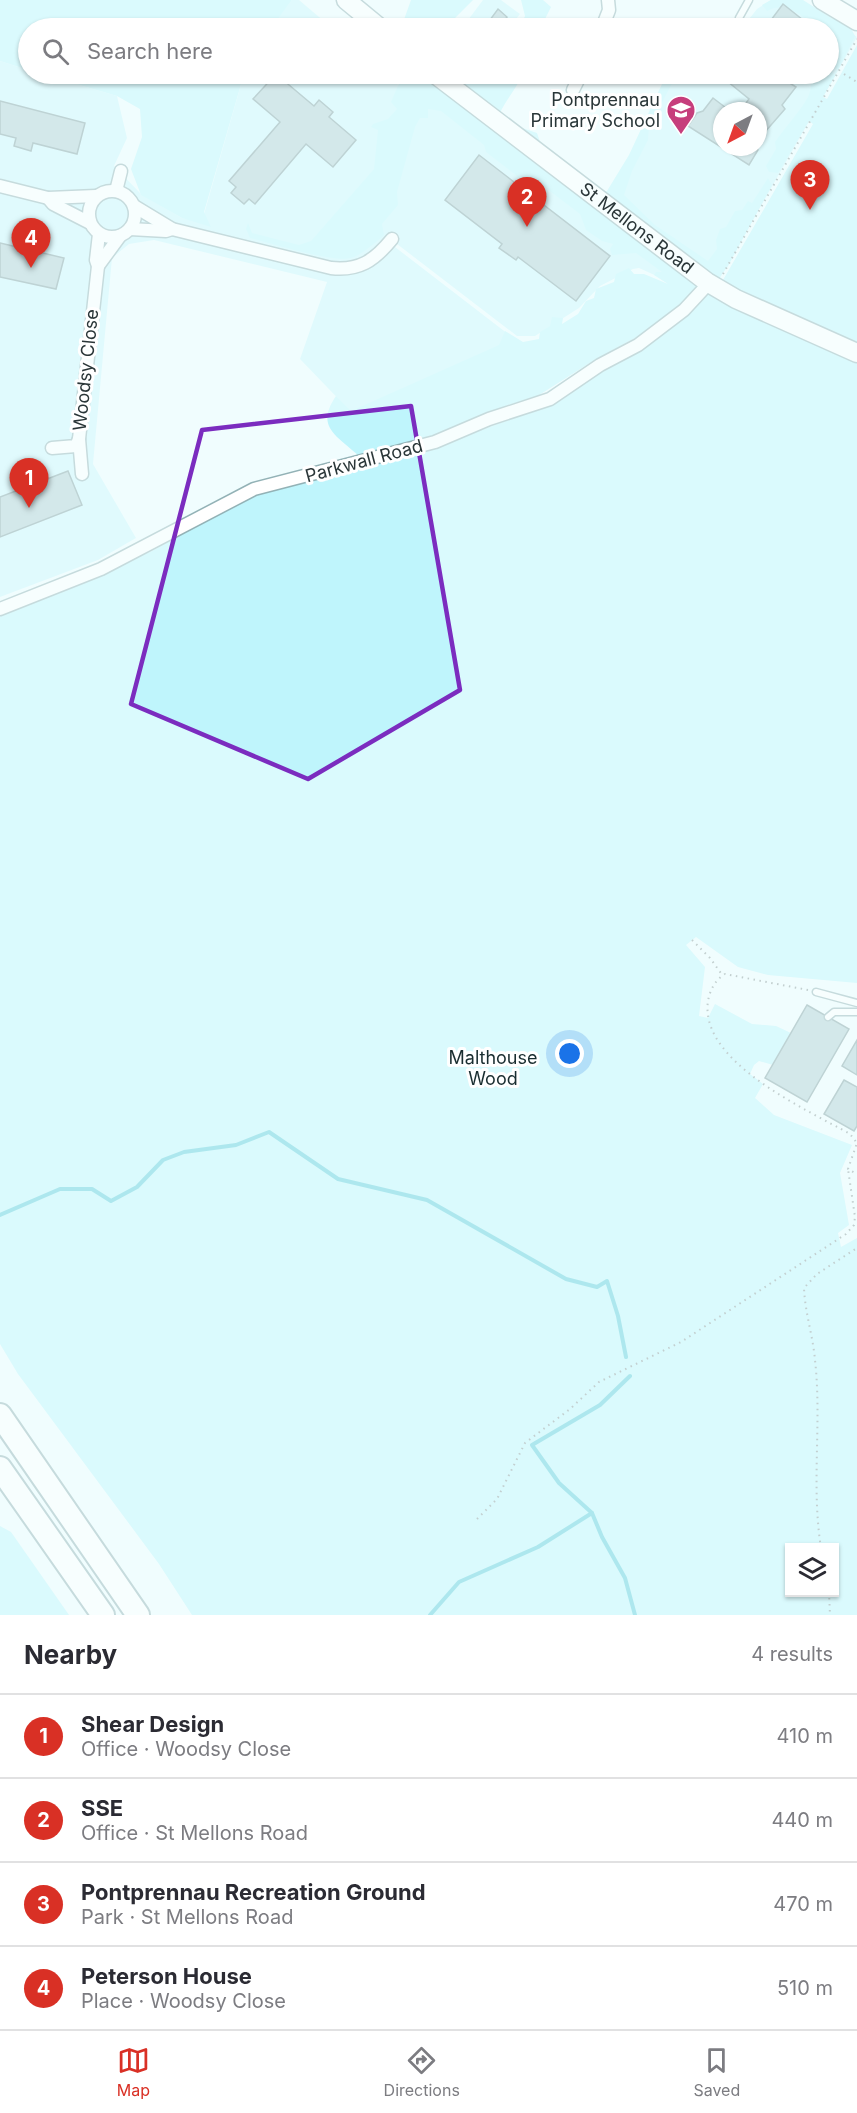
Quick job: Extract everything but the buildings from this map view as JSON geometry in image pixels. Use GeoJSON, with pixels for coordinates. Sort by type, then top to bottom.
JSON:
{"type":"FeatureCollection","features":[{"type":"Feature","properties":{"kind":"highway"},"geometry":{"type":"LineString","coordinates":[[0,1415],[138,1615]]}},
{"type":"Feature","properties":{"kind":"highway"},"geometry":{"type":"LineString","coordinates":[[0,1467],[103,1615]]}},
{"type":"Feature","properties":{"kind":"main road"},"geometry":{"type":"LineString","coordinates":[[346,0],[368,18]]}},
{"type":"Feature","properties":{"kind":"main road"},"geometry":{"type":"LineString","coordinates":[[822,0],[857,21]]}},
{"type":"Feature","properties":{"kind":"main road","name":"St Mellons Road"},"geometry":{"type":"LineString","coordinates":[[455,84],[716,280],[736,299],[857,353]]}},
{"type":"Feature","properties":{"kind":"street"},"geometry":{"type":"LineString","coordinates":[[606,18],[609,10],[608,0]]}},
{"type":"Feature","properties":{"kind":"street"},"geometry":{"type":"LineString","coordinates":[[573,90],[576,84]]}},
{"type":"Feature","properties":{"kind":"street"},"geometry":{"type":"LineString","coordinates":[[116,191],[122,171]]}},
{"type":"Feature","properties":{"kind":"street"},"geometry":{"type":"LineString","coordinates":[[0,186],[48,198],[96,196]]}},
{"type":"Feature","properties":{"kind":"street"},"geometry":{"type":"LineString","coordinates":[[90,223],[87,209],[96,196],[102,192],[116,191],[130,199],[134,206],[172,229],[232,246],[345,270],[372,261],[392,239]]}},
{"type":"Feature","properties":{"kind":"street"},"geometry":{"type":"LineString","coordinates":[[48,198],[53,204],[90,223],[99,234],[106,237],[125,232],[172,229]]}},
{"type":"Feature","properties":{"kind":"street"},"geometry":{"type":"LineString","coordinates":[[125,232],[134,222],[134,206]]}},
{"type":"Feature","properties":{"kind":"street","name":"Woodsy Close"},"geometry":{"type":"LineString","coordinates":[[98,266],[125,232]]}},
{"type":"Feature","properties":{"kind":"street","name":"Woodsy Close"},"geometry":{"type":"LineString","coordinates":[[82,474],[79,439],[98,266],[96,260],[99,234]]}},
{"type":"Feature","properties":{"kind":"street","name":"Parkwall Road"},"geometry":{"type":"LineString","coordinates":[[0,609],[100,569],[254,489],[435,442],[489,419],[550,399],[600,365],[638,345],[684,310],[716,280]]}},
{"type":"Feature","properties":{"kind":"street"},"geometry":{"type":"LineString","coordinates":[[52,448],[76,446],[79,439]]}},
{"type":"Feature","properties":{"kind":"lane"},"geometry":{"type":"LineString","coordinates":[[739,18],[748,3],[756,0]]}},
{"type":"Feature","properties":{"kind":"lane"},"geometry":{"type":"LineString","coordinates":[[816,992],[857,1003]]}},
{"type":"Feature","properties":{"kind":"lane"},"geometry":{"type":"LineString","coordinates":[[828,1017],[834,1012],[857,1012]]}},
{"type":"Feature","properties":{"kind":"path"},"geometry":{"type":"LineString","coordinates":[[839,70],[857,39]]}},
{"type":"Feature","properties":{"kind":"path"},"geometry":{"type":"LineString","coordinates":[[844,74],[857,82]]}},
{"type":"Feature","properties":{"kind":"path"},"geometry":{"type":"LineString","coordinates":[[716,280],[831,84]]}},
{"type":"Feature","properties":{"kind":"path"},"geometry":{"type":"LineString","coordinates":[[692,940],[710,958],[723,976]]}},
{"type":"Feature","properties":{"kind":"path"},"geometry":{"type":"LineString","coordinates":[[477,1519],[497,1499],[525,1443],[570,1409],[599,1383],[681,1342],[846,1234],[854,1225],[855,1217],[848,1169],[857,1143],[850,1134],[763,1084],[719,1042],[709,1026],[707,1011],[714,985],[723,976],[733,975],[816,992]]}},
{"type":"Feature","properties":{"kind":"path"},"geometry":{"type":"LineString","coordinates":[[848,1169],[857,1174]]}},
{"type":"Feature","properties":{"kind":"path"},"geometry":{"type":"LineString","coordinates":[[821,1543],[815,1482],[818,1427],[815,1359],[804,1288],[818,1274],[857,1248]]}},
{"type":"Feature","properties":{"kind":"path"},"geometry":{"type":"LineString","coordinates":[[829,1597],[830,1615]]}},
{"type":"Feature","properties":{"kind":"highlighted area"},"geometry":{"type":"Polygon","coordinates":[[[411,406],[460,690],[308,779],[131,704],[202,430],[411,406]]]}},
{"type":"Feature","properties":{"kind":"shaded area"},"geometry":{"type":"Polygon","coordinates":[[[292,0],[299,0],[320,18],[278,18],[292,0]]]}},
{"type":"Feature","properties":{"kind":"shaded area"},"geometry":{"type":"Polygon","coordinates":[[[483,0],[501,0],[520,14],[517,18],[470,18],[483,0]]]}},
{"type":"Feature","properties":{"kind":"shaded area","name":"Pontprennau Primary School"},"geometry":{"type":"Polygon","coordinates":[[[771,0],[802,1],[828,18],[750,18],[757,9],[771,0]]]}},
{"type":"Feature","properties":{"kind":"shaded area","name":"Pontprennau Primary School"},"geometry":{"type":"Polygon","coordinates":[[[839,25],[857,37],[839,69],[839,25]]]}},
{"type":"Feature","properties":{"kind":"shaded area"},"geometry":{"type":"Polygon","coordinates":[[[0,61],[18,67],[18,84],[76,84],[117,96],[127,138],[114,166],[142,195],[182,218],[202,221],[241,84],[397,84],[420,103],[438,99],[677,280],[661,278],[639,268],[633,269],[600,286],[579,308],[535,336],[517,336],[397,244],[395,247],[517,341],[351,412],[300,359],[327,282],[154,240],[129,244],[112,258],[93,464],[136,538],[98,560],[0,597],[0,61]]]}},
{"type":"Feature","properties":{"kind":"shaded area","name":"Pontprennau Primary School"},"geometry":{"type":"Polygon","coordinates":[[[669,84],[830,84],[720,278],[712,279],[606,200],[669,84]]]}},
{"type":"Feature","properties":{"kind":"green space"},"geometry":{"type":"Polygon","coordinates":[[[0,0],[292,0],[278,18],[18,18],[18,67],[0,61],[0,0]]]}},
{"type":"Feature","properties":{"kind":"green space"},"geometry":{"type":"Polygon","coordinates":[[[411,0],[473,0],[455,18],[405,18],[411,0]]]}},
{"type":"Feature","properties":{"kind":"green space"},"geometry":{"type":"Polygon","coordinates":[[[521,0],[543,0],[551,7],[546,18],[524,18],[521,0]]]}},
{"type":"Feature","properties":{"kind":"green space"},"geometry":{"type":"Polygon","coordinates":[[[771,0],[803,0],[831,18],[804,18],[794,11],[781,7],[767,11],[762,5],[771,0]]]}},
{"type":"Feature","properties":{"kind":"green space"},"geometry":{"type":"Polygon","coordinates":[[[839,17],[848,23],[855,36],[839,68],[839,18],[836,18],[839,17]]]}},
{"type":"Feature","properties":{"kind":"green space"},"geometry":{"type":"Polygon","coordinates":[[[857,45],[857,347],[724,284],[723,280],[813,124],[809,121],[778,173],[769,172],[766,166],[776,149],[775,142],[808,97],[811,84],[830,84],[823,97],[827,99],[835,84],[839,84],[839,77],[857,45]]]}},
{"type":"Feature","properties":{"kind":"green space"},"geometry":{"type":"Polygon","coordinates":[[[76,84],[241,84],[204,212],[211,227],[182,218],[141,195],[131,169],[142,137],[140,109],[117,96],[76,84]]]}},
{"type":"Feature","properties":{"kind":"green space","name":"Malthouse Wood"},"geometry":{"type":"Polygon","coordinates":[[[399,84],[517,84],[500,113],[522,128],[537,133],[542,148],[552,150],[561,163],[602,193],[607,191],[629,155],[662,84],[672,84],[649,127],[648,140],[632,171],[624,195],[655,225],[708,261],[717,249],[716,240],[720,229],[726,227],[735,211],[742,210],[748,201],[752,203],[768,178],[772,185],[728,266],[718,279],[695,284],[696,287],[857,358],[857,983],[768,975],[738,967],[696,937],[686,945],[705,967],[699,1016],[708,1018],[715,1004],[752,1024],[776,1026],[791,1033],[773,1065],[759,1061],[754,1065],[750,1074],[763,1084],[755,1098],[774,1115],[852,1145],[840,1173],[849,1225],[838,1233],[841,1247],[857,1238],[857,1615],[192,1615],[159,1564],[18,1374],[0,1344],[0,613],[150,552],[250,497],[446,443],[560,401],[648,331],[596,359],[536,397],[508,405],[423,440],[359,456],[336,436],[328,423],[330,407],[336,396],[351,411],[499,345],[505,331],[523,342],[539,339],[540,332],[550,326],[552,317],[563,318],[562,324],[578,314],[586,301],[594,298],[596,289],[614,282],[616,274],[629,268],[634,274],[644,274],[668,284],[654,275],[656,272],[662,272],[636,253],[612,255],[610,249],[613,244],[602,241],[586,230],[580,214],[542,185],[530,186],[486,152],[484,145],[441,111],[428,109],[428,118],[420,118],[415,127],[397,192],[398,205],[382,224],[384,235],[369,248],[355,257],[342,259],[250,238],[246,229],[248,223],[252,233],[299,245],[311,241],[374,169],[378,130],[371,127],[373,124],[388,119],[397,109],[391,102],[399,84]]]}},
{"type":"Feature","properties":{"kind":"green space"},"geometry":{"type":"Polygon","coordinates":[[[0,1526],[11,1532],[69,1615],[0,1615],[0,1526]]]}},
{"type":"Feature","properties":{"kind":"waterway"},"geometry":{"type":"LineString","coordinates":[[0,1215],[60,1189],[92,1189],[111,1201],[137,1187],[163,1160],[184,1152],[236,1145],[269,1132],[338,1179],[427,1200],[566,1279],[597,1287],[607,1281],[618,1316],[626,1357]]}},
{"type":"Feature","properties":{"kind":"waterway"},"geometry":{"type":"LineString","coordinates":[[630,1376],[600,1405],[532,1445],[559,1483],[592,1513],[602,1537],[625,1578],[635,1615]]}},
{"type":"Feature","properties":{"kind":"waterway"},"geometry":{"type":"LineString","coordinates":[[430,1615],[459,1582],[538,1547],[592,1513]]}},
{"type":"Feature","properties":{"kind":"place","name":"Pontprennau Primary School"},"geometry":{"type":"Point","coordinates":[681,136]}},
{"type":"Feature","properties":{"kind":"place","name":"Pontprennau Recreation Ground"},"geometry":{"type":"Point","coordinates":[810,210]}},
{"type":"Feature","properties":{"kind":"place","name":"SSE"},"geometry":{"type":"Point","coordinates":[527,227]}},
{"type":"Feature","properties":{"kind":"place","name":"Peterson House"},"geometry":{"type":"Point","coordinates":[31,268]}},
{"type":"Feature","properties":{"kind":"place","name":"Shear Design"},"geometry":{"type":"Point","coordinates":[29,508]}}]}
